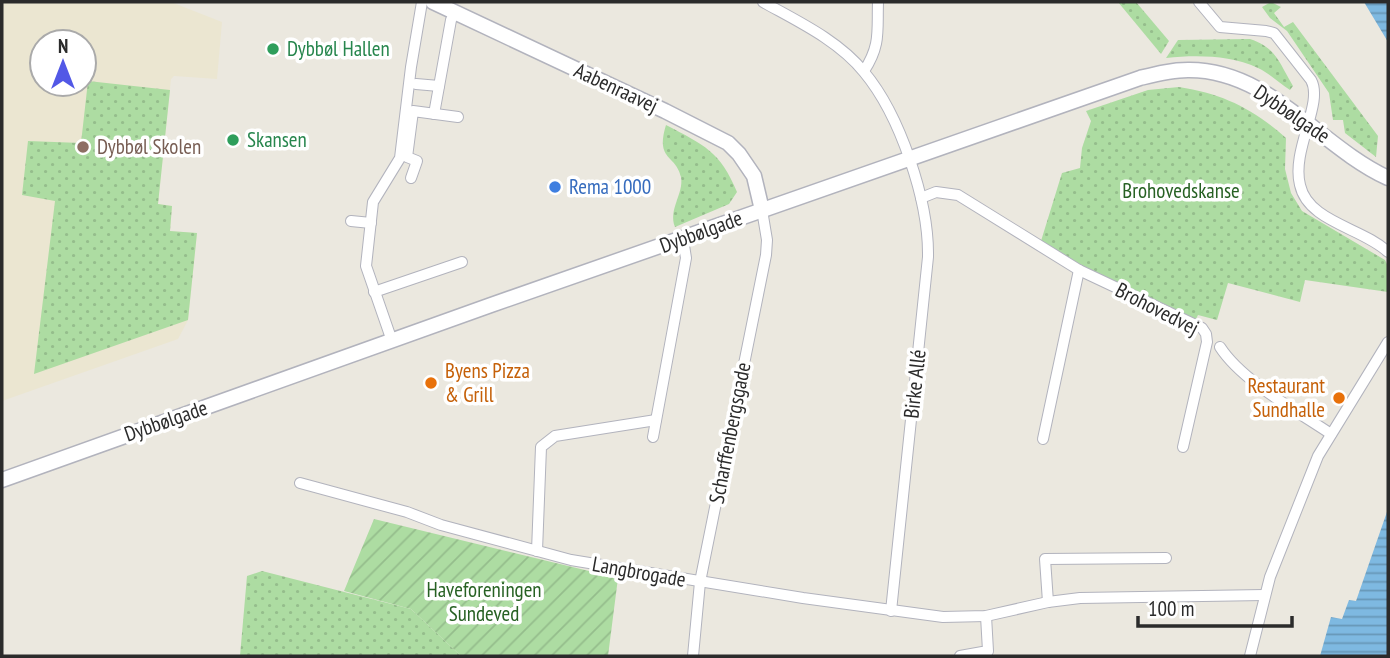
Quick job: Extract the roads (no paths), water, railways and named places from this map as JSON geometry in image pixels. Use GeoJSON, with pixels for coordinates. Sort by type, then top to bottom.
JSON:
{"type":"FeatureCollection","features":[{"type":"Feature","properties":{"kind":"street"},"geometry":{"type":"LineString","coordinates":[[392,341],[366,266],[373,202],[400,158],[422,2]]}},
{"type":"Feature","properties":{"kind":"street","name":"Aabenraavej"},"geometry":{"type":"LineString","coordinates":[[433,2],[654,106],[728,144],[739,153],[754,176],[762,210]]}},
{"type":"Feature","properties":{"kind":"street","name":"Birke Allé"},"geometry":{"type":"LineString","coordinates":[[763,2],[813,30],[839,48],[864,71],[885,103],[909,159],[921,198],[928,236],[928,257],[891,611]]}},
{"type":"Feature","properties":{"kind":"street"},"geometry":{"type":"LineString","coordinates":[[864,71],[877,46],[878,2]]}},
{"type":"Feature","properties":{"kind":"street"},"geometry":{"type":"LineString","coordinates":[[1199,2],[1220,27],[1266,30],[1278,37],[1315,87],[1314,103],[1297,168],[1303,196],[1310,206],[1321,214],[1378,242],[1388,251]]}},
{"type":"Feature","properties":{"kind":"street"},"geometry":{"type":"LineString","coordinates":[[434,114],[451,20],[456,12]]}},
{"type":"Feature","properties":{"kind":"street","name":"Dybbølgade"},"geometry":{"type":"LineString","coordinates":[[2,480],[762,210],[1140,78],[1168,71],[1208,71],[1227,76],[1265,93],[1386,177]]}},
{"type":"Feature","properties":{"kind":"street"},"geometry":{"type":"LineString","coordinates":[[416,84],[439,86]]}},
{"type":"Feature","properties":{"kind":"street"},"geometry":{"type":"LineString","coordinates":[[411,178],[417,161],[407,158],[413,111],[458,117]]}},
{"type":"Feature","properties":{"kind":"street","name":"Brohovedvej"},"geometry":{"type":"LineString","coordinates":[[921,198],[936,192],[958,194],[1079,270],[1196,324],[1206,334],[1207,342],[1183,447]]}},
{"type":"Feature","properties":{"kind":"street","name":"Scharffenbergsgade"},"geometry":{"type":"LineString","coordinates":[[693,656],[700,582],[766,255],[767,240],[762,210]]}},
{"type":"Feature","properties":{"kind":"street"},"geometry":{"type":"LineString","coordinates":[[351,221],[371,223]]}},
{"type":"Feature","properties":{"kind":"street"},"geometry":{"type":"LineString","coordinates":[[653,437],[686,258],[683,239]]}},
{"type":"Feature","properties":{"kind":"street"},"geometry":{"type":"LineString","coordinates":[[374,292],[462,262]]}},
{"type":"Feature","properties":{"kind":"street"},"geometry":{"type":"LineString","coordinates":[[1042,439],[1079,270]]}},
{"type":"Feature","properties":{"kind":"street"},"geometry":{"type":"LineString","coordinates":[[1250,656],[1264,595],[1318,456],[1388,342]]}},
{"type":"Feature","properties":{"kind":"street"},"geometry":{"type":"LineString","coordinates":[[1220,346],[1227,357],[1248,376],[1331,435]]}},
{"type":"Feature","properties":{"kind":"street"},"geometry":{"type":"LineString","coordinates":[[537,551],[541,447],[547,440],[555,436],[656,420]]}},
{"type":"Feature","properties":{"kind":"street","name":"Langbrogade"},"geometry":{"type":"LineString","coordinates":[[300,483],[407,512],[441,525],[611,568],[891,611],[943,617],[986,616],[1080,598],[1264,595]]}},
{"type":"Feature","properties":{"kind":"street"},"geometry":{"type":"LineString","coordinates":[[1048,602],[1045,559],[1166,558]]}},
{"type":"Feature","properties":{"kind":"street"},"geometry":{"type":"LineString","coordinates":[[960,656],[988,651],[986,616]]}},
{"type":"Feature","properties":{"kind":"water"},"geometry":{"type":"Polygon","coordinates":[[[1364,2],[1388,2],[1388,42],[1364,2]]]}},
{"type":"Feature","properties":{"kind":"water"},"geometry":{"type":"Polygon","coordinates":[[[1388,509],[1388,656],[1320,656],[1331,617],[1342,619],[1349,600],[1356,601],[1388,509]]]}},
{"type":"Feature","properties":{"kind":"place","name":"Dybbøl Hallen"},"geometry":{"type":"Point","coordinates":[273,49]}},
{"type":"Feature","properties":{"kind":"place","name":"Skansen"},"geometry":{"type":"Point","coordinates":[233,140]}},
{"type":"Feature","properties":{"kind":"place","name":"Dybbøl Skolen"},"geometry":{"type":"Point","coordinates":[83,147]}},
{"type":"Feature","properties":{"kind":"place","name":"Rema 1000"},"geometry":{"type":"Point","coordinates":[555,187]}},
{"type":"Feature","properties":{"kind":"place","name":"Byens Pizza & Grill"},"geometry":{"type":"Point","coordinates":[431,383]}},
{"type":"Feature","properties":{"kind":"place","name":"Restaurant Sundhalle"},"geometry":{"type":"Point","coordinates":[1339,398]}},
{"type":"Feature","properties":{"kind":"park label","name":"Brohovedskanse"},"geometry":{"type":"Point","coordinates":[1181,191]}},
{"type":"Feature","properties":{"kind":"park label","name":"Haveforeningen Sundeved"},"geometry":{"type":"Point","coordinates":[484,602]}}]}
